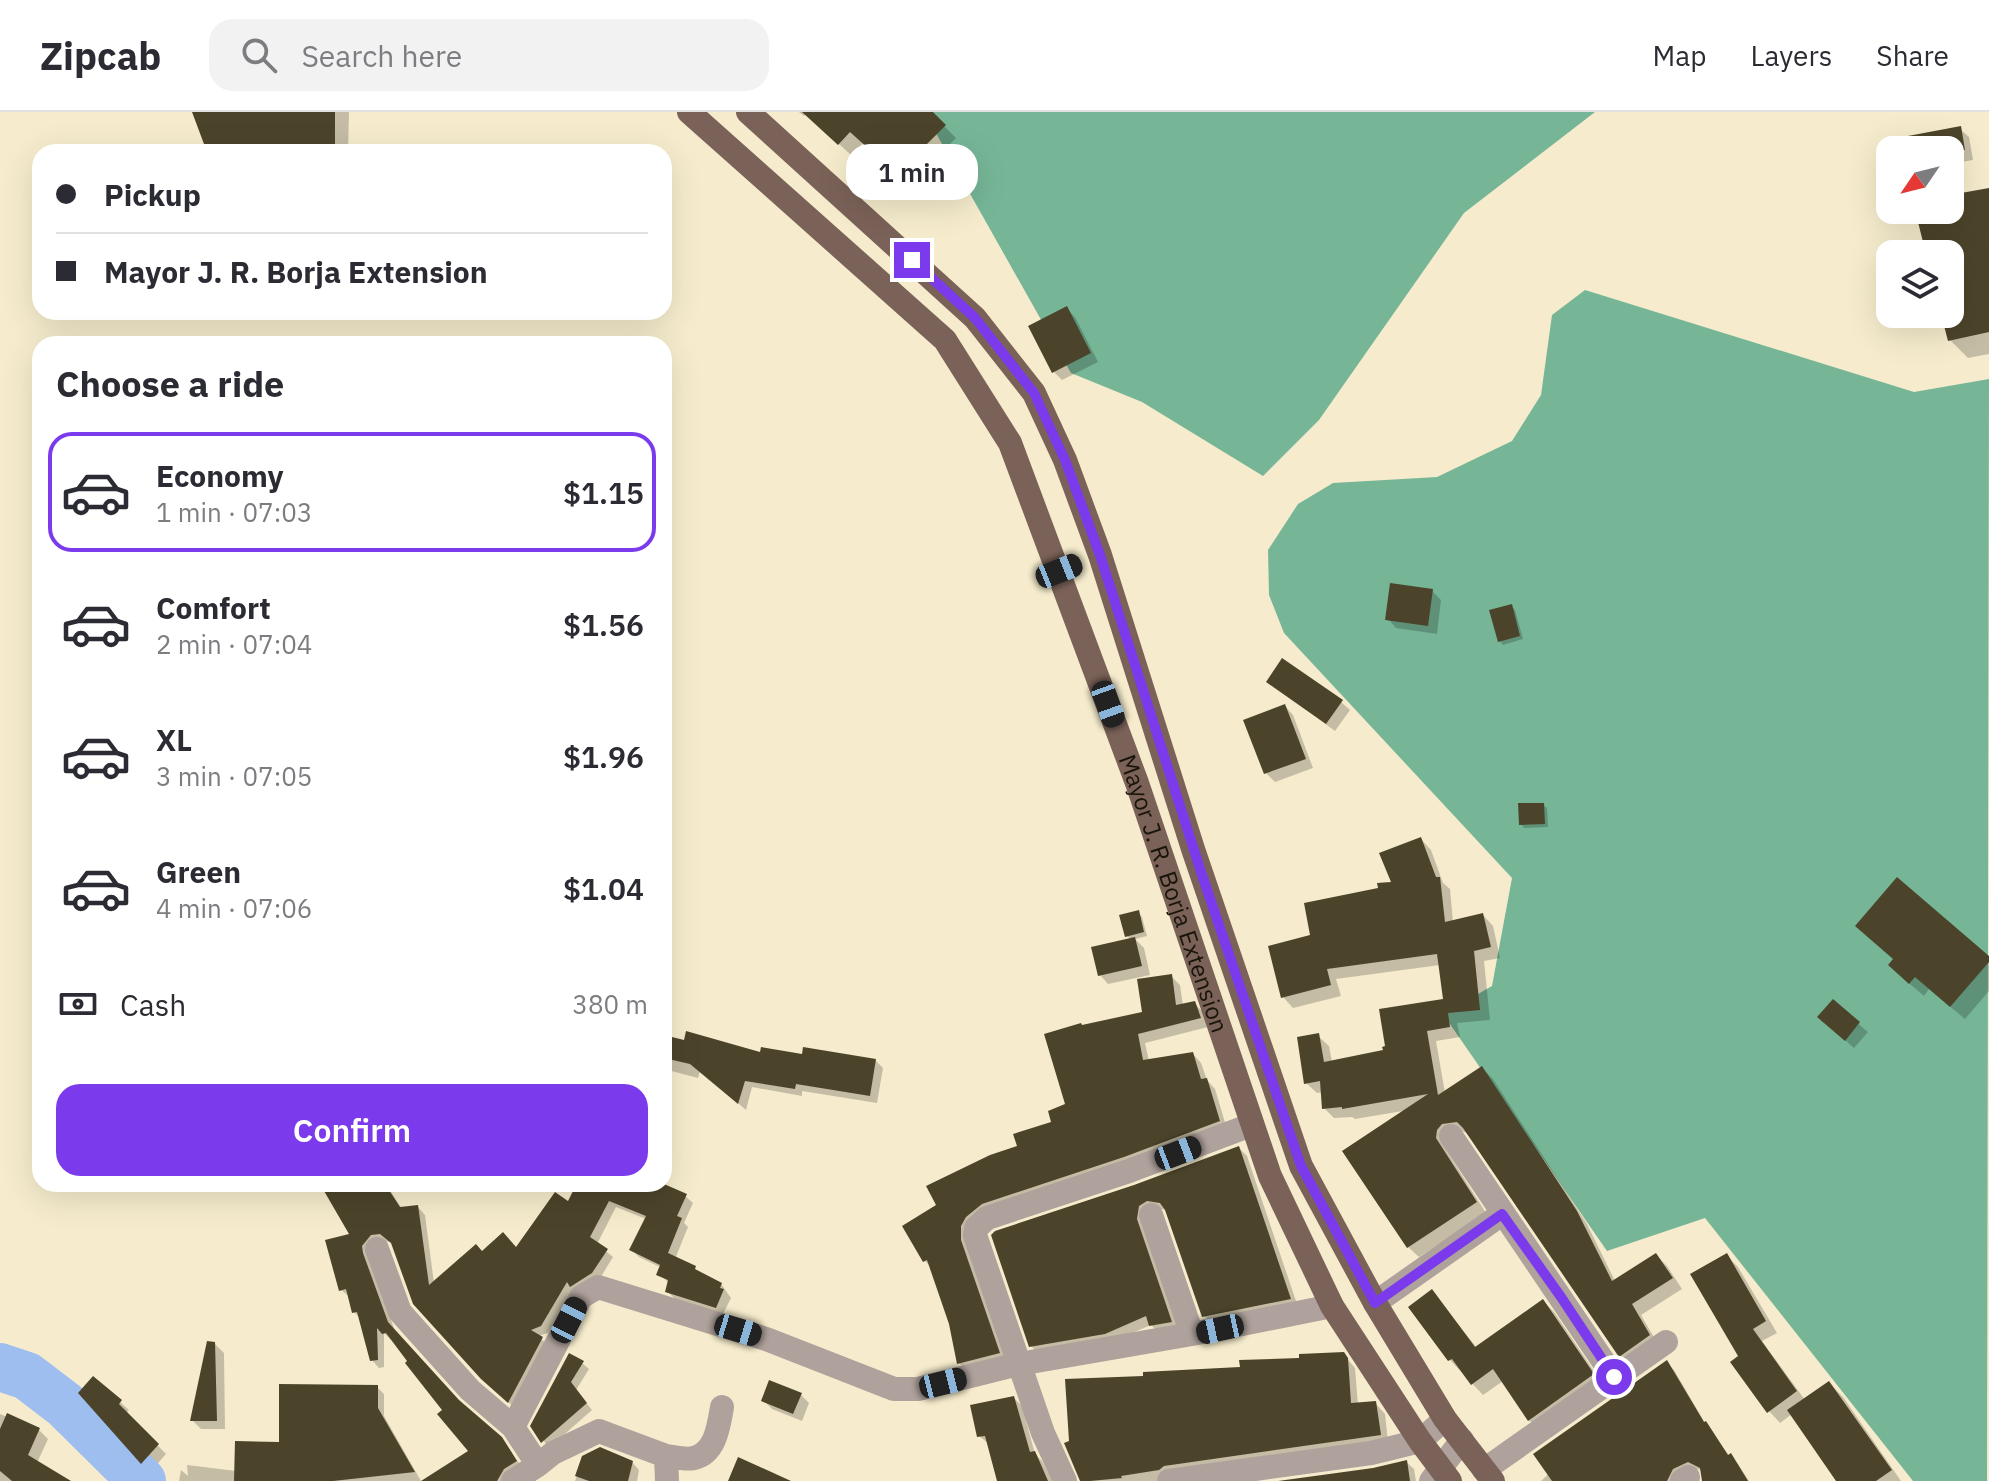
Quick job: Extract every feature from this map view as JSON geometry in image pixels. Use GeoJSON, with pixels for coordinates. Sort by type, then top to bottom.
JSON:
{"type":"FeatureCollection","features":[{"type":"Feature","properties":{"kind":"main road","name":"Mayor J. R. Borja Extension"},"geometry":{"type":"LineString","coordinates":[[689,112],[945,340],[1010,443],[1137,783],[1270,1176],[1332,1306],[1441,1477]]}},
{"type":"Feature","properties":{"kind":"main road","name":"Mayor J. R. Borja Extension"},"geometry":{"type":"LineString","coordinates":[[748,112],[975,318],[1034,393],[1065,460],[1100,555],[1198,863],[1301,1166],[1375,1303],[1445,1419],[1488,1475]]}},
{"type":"Feature","properties":{"kind":"main road"},"geometry":{"type":"LineString","coordinates":[[1059,571],[1100,555]]}},
{"type":"Feature","properties":{"kind":"main road"},"geometry":{"type":"LineString","coordinates":[[1270,1176],[1301,1166]]}},
{"type":"Feature","properties":{"kind":"street"},"geometry":{"type":"LineString","coordinates":[[1065,1481],[1043,1433],[975,1235],[976,1228],[980,1222],[1251,1125]]}},
{"type":"Feature","properties":{"kind":"street"},"geometry":{"type":"LineString","coordinates":[[1451,1136],[1614,1377]]}},
{"type":"Feature","properties":{"kind":"street"},"geometry":{"type":"LineString","coordinates":[[1375,1303],[1502,1214]]}},
{"type":"Feature","properties":{"kind":"street"},"geometry":{"type":"LineString","coordinates":[[1151,1215],[1192,1334]]}},
{"type":"Feature","properties":{"kind":"street"},"geometry":{"type":"LineString","coordinates":[[377,1249],[400,1312],[470,1390],[513,1427],[538,1465]]}},
{"type":"Feature","properties":{"kind":"street"},"geometry":{"type":"LineString","coordinates":[[513,1427],[581,1297],[598,1287],[766,1339],[894,1389],[918,1389],[1019,1364],[1332,1306]]}},
{"type":"Feature","properties":{"kind":"street"},"geometry":{"type":"LineString","coordinates":[[1488,1475],[1614,1377],[1666,1342]]}},
{"type":"Feature","properties":{"kind":"street"},"geometry":{"type":"LineString","coordinates":[[513,1481],[546,1458],[599,1431],[666,1456],[693,1458],[707,1450],[715,1438],[722,1407]]}},
{"type":"Feature","properties":{"kind":"street"},"geometry":{"type":"LineString","coordinates":[[1169,1481],[1371,1453],[1420,1441],[1445,1419]]}},
{"type":"Feature","properties":{"kind":"street"},"geometry":{"type":"LineString","coordinates":[[1441,1477],[1462,1440]]}},
{"type":"Feature","properties":{"kind":"street"},"geometry":{"type":"LineString","coordinates":[[666,1456],[667,1481]]}},
{"type":"Feature","properties":{"kind":"green space"},"geometry":{"type":"Polygon","coordinates":[[[924,112],[1595,112],[1464,213],[1319,420],[1263,476],[1142,402],[1071,373],[924,112]]]}},
{"type":"Feature","properties":{"kind":"green space"},"geometry":{"type":"Polygon","coordinates":[[[1585,290],[1914,392],[1989,379],[1987,1481],[1913,1481],[1705,1218],[1607,1251],[1443,1014],[1492,986],[1512,878],[1284,633],[1269,595],[1268,550],[1298,504],[1333,483],[1437,477],[1512,441],[1541,395],[1552,315],[1585,290]]]}},
{"type":"Feature","properties":{"kind":"building"},"geometry":{"type":"Polygon","coordinates":[[[192,112],[335,112],[335,144],[204,144],[192,112]]]}},
{"type":"Feature","properties":{"kind":"building"},"geometry":{"type":"Polygon","coordinates":[[[802,112],[933,112],[946,125],[901,170],[874,144],[870,150],[850,132],[838,145],[802,112]]]}},
{"type":"Feature","properties":{"kind":"building"},"geometry":{"type":"Polygon","coordinates":[[[1961,126],[1963,136],[1908,136],[1961,126]]]}},
{"type":"Feature","properties":{"kind":"building"},"geometry":{"type":"Polygon","coordinates":[[[1989,188],[1989,332],[1948,341],[1945,328],[1964,328],[1964,240],[1922,240],[1918,224],[1964,224],[1964,192],[1989,188]]]}},
{"type":"Feature","properties":{"kind":"building"},"geometry":{"type":"Polygon","coordinates":[[[1067,306],[1091,353],[1052,373],[1028,326],[1067,306]]]}},
{"type":"Feature","properties":{"kind":"building"},"geometry":{"type":"Polygon","coordinates":[[[1390,583],[1433,589],[1428,626],[1385,620],[1390,583]]]}},
{"type":"Feature","properties":{"kind":"building"},"geometry":{"type":"Polygon","coordinates":[[[1512,604],[1520,636],[1498,642],[1489,610],[1512,604]]]}},
{"type":"Feature","properties":{"kind":"building"},"geometry":{"type":"Polygon","coordinates":[[[1282,658],[1343,700],[1326,724],[1266,682],[1282,658]]]}},
{"type":"Feature","properties":{"kind":"building"},"geometry":{"type":"Polygon","coordinates":[[[1285,704],[1306,759],[1264,774],[1243,720],[1285,704]]]}},
{"type":"Feature","properties":{"kind":"building"},"geometry":{"type":"Polygon","coordinates":[[[1518,803],[1544,803],[1545,824],[1519,825],[1518,803]]]}},
{"type":"Feature","properties":{"kind":"building"},"geometry":{"type":"Polygon","coordinates":[[[1421,837],[1436,877],[1440,877],[1445,922],[1483,913],[1491,947],[1474,951],[1480,1010],[1448,1013],[1450,1027],[1427,1031],[1438,1095],[1482,1066],[1577,1211],[1612,1281],[1656,1253],[1673,1278],[1632,1304],[1650,1335],[1619,1357],[1457,1122],[1442,1124],[1436,1138],[1477,1202],[1407,1248],[1342,1151],[1428,1094],[1342,1109],[1322,1109],[1320,1081],[1304,1084],[1297,1037],[1319,1033],[1324,1062],[1383,1050],[1379,1009],[1443,999],[1437,954],[1327,969],[1331,985],[1281,998],[1268,946],[1310,935],[1304,903],[1378,888],[1377,883],[1391,882],[1379,853],[1421,837]]]}},
{"type":"Feature","properties":{"kind":"building"},"geometry":{"type":"Polygon","coordinates":[[[1897,877],[1989,956],[1989,962],[1950,1007],[1915,977],[1909,984],[1888,965],[1893,959],[1855,926],[1897,877]]]}},
{"type":"Feature","properties":{"kind":"building"},"geometry":{"type":"Polygon","coordinates":[[[1139,910],[1144,932],[1125,937],[1119,915],[1139,910]]]}},
{"type":"Feature","properties":{"kind":"building"},"geometry":{"type":"Polygon","coordinates":[[[1135,937],[1142,966],[1098,976],[1091,947],[1135,937]]]}},
{"type":"Feature","properties":{"kind":"building"},"geometry":{"type":"Polygon","coordinates":[[[1172,974],[1176,1005],[1195,1001],[1201,1018],[1138,1034],[1143,1060],[1193,1052],[1201,1079],[1207,1078],[1220,1121],[982,1204],[966,1217],[961,1226],[961,1240],[1000,1353],[957,1364],[949,1324],[927,1260],[923,1262],[902,1226],[936,1205],[926,1186],[990,1155],[1017,1146],[1013,1134],[1051,1122],[1048,1111],[1065,1104],[1044,1034],[1081,1023],[1142,1012],[1137,979],[1172,974]]]}},
{"type":"Feature","properties":{"kind":"building"},"geometry":{"type":"Polygon","coordinates":[[[1833,999],[1860,1022],[1845,1041],[1817,1017],[1833,999]]]}},
{"type":"Feature","properties":{"kind":"building"},"geometry":{"type":"Polygon","coordinates":[[[686,1031],[760,1052],[761,1047],[802,1054],[803,1047],[876,1059],[870,1096],[796,1084],[795,1089],[745,1081],[738,1104],[690,1064],[672,1060],[672,1037],[684,1040],[686,1031]]]}},
{"type":"Feature","properties":{"kind":"building"},"geometry":{"type":"Polygon","coordinates":[[[1239,1146],[1291,1299],[1202,1317],[1165,1210],[1160,1203],[1147,1201],[1139,1206],[1137,1219],[1172,1322],[1149,1326],[1146,1316],[1105,1334],[1029,1347],[991,1235],[995,1231],[1239,1146]]]}},
{"type":"Feature","properties":{"kind":"building"},"geometry":{"type":"Polygon","coordinates":[[[672,1187],[687,1194],[677,1216],[682,1218],[668,1253],[696,1266],[695,1269],[722,1283],[720,1288],[724,1289],[716,1308],[665,1292],[668,1280],[656,1275],[660,1265],[629,1250],[646,1216],[609,1201],[590,1237],[608,1249],[592,1273],[570,1287],[567,1282],[541,1326],[531,1330],[543,1337],[508,1403],[481,1379],[413,1304],[391,1243],[380,1234],[371,1235],[362,1246],[363,1253],[388,1322],[459,1400],[502,1437],[517,1461],[504,1469],[497,1481],[421,1481],[468,1451],[437,1414],[442,1410],[405,1363],[407,1361],[386,1333],[382,1334],[377,1328],[378,1360],[370,1361],[357,1312],[352,1313],[346,1289],[339,1291],[325,1240],[349,1234],[325,1192],[390,1192],[400,1207],[418,1205],[429,1285],[476,1244],[482,1251],[503,1232],[516,1247],[555,1192],[568,1201],[572,1192],[672,1192],[672,1187]]]}},
{"type":"Feature","properties":{"kind":"building"},"geometry":{"type":"Polygon","coordinates":[[[1727,1253],[1766,1321],[1753,1329],[1797,1391],[1767,1413],[1730,1362],[1738,1356],[1690,1274],[1727,1253]]]}},
{"type":"Feature","properties":{"kind":"building"},"geometry":{"type":"Polygon","coordinates":[[[1432,1289],[1475,1347],[1543,1299],[1594,1374],[1528,1421],[1493,1369],[1471,1385],[1452,1359],[1448,1361],[1408,1307],[1432,1289]]]}},
{"type":"Feature","properties":{"kind":"building"},"geometry":{"type":"Polygon","coordinates":[[[207,1341],[215,1342],[217,1421],[190,1421],[207,1341]]]}},
{"type":"Feature","properties":{"kind":"building"},"geometry":{"type":"Polygon","coordinates":[[[1344,1352],[1348,1358],[1351,1403],[1376,1401],[1381,1435],[1164,1466],[1159,1470],[1122,1478],[1090,1481],[1080,1481],[1064,1443],[1069,1441],[1065,1379],[1240,1367],[1239,1360],[1299,1358],[1299,1354],[1344,1352]]]}},
{"type":"Feature","properties":{"kind":"building"},"geometry":{"type":"Polygon","coordinates":[[[569,1353],[584,1361],[571,1382],[587,1403],[541,1443],[530,1426],[569,1353]]]}},
{"type":"Feature","properties":{"kind":"building"},"geometry":{"type":"Polygon","coordinates":[[[1667,1360],[1704,1422],[1728,1455],[1731,1453],[1748,1481],[1702,1481],[1700,1468],[1688,1462],[1673,1469],[1667,1481],[1552,1481],[1533,1454],[1667,1360]]]}},
{"type":"Feature","properties":{"kind":"building"},"geometry":{"type":"Polygon","coordinates":[[[93,1376],[122,1400],[119,1404],[159,1444],[141,1464],[78,1393],[93,1376]]]}},
{"type":"Feature","properties":{"kind":"building"},"geometry":{"type":"Polygon","coordinates":[[[769,1380],[802,1393],[793,1414],[761,1401],[769,1380]]]}},
{"type":"Feature","properties":{"kind":"building"},"geometry":{"type":"Polygon","coordinates":[[[1829,1381],[1892,1470],[1876,1481],[1836,1481],[1787,1410],[1829,1381]]]}},
{"type":"Feature","properties":{"kind":"building"},"geometry":{"type":"Polygon","coordinates":[[[279,1384],[378,1385],[378,1408],[415,1472],[333,1481],[234,1481],[235,1441],[279,1442],[279,1384]]]}},
{"type":"Feature","properties":{"kind":"building"},"geometry":{"type":"Polygon","coordinates":[[[1014,1396],[1030,1452],[1035,1451],[1048,1481],[997,1481],[985,1436],[977,1437],[970,1405],[1014,1396]]]}},
{"type":"Feature","properties":{"kind":"building"},"geometry":{"type":"Polygon","coordinates":[[[7,1413],[40,1428],[28,1455],[71,1481],[12,1481],[0,1471],[0,1429],[7,1413]]]}},
{"type":"Feature","properties":{"kind":"building"},"geometry":{"type":"Polygon","coordinates":[[[600,1447],[633,1461],[628,1481],[589,1481],[575,1476],[582,1456],[600,1447]]]}},
{"type":"Feature","properties":{"kind":"building"},"geometry":{"type":"Polygon","coordinates":[[[738,1457],[791,1481],[728,1481],[738,1457]]]}},
{"type":"Feature","properties":{"kind":"building"},"geometry":{"type":"Polygon","coordinates":[[[1407,1460],[1410,1481],[1278,1481],[1373,1468],[1407,1460]]]}},
{"type":"Feature","properties":{"kind":"waterway"},"geometry":{"type":"LineString","coordinates":[[0,1367],[27,1376],[65,1405],[142,1481]]}},
{"type":"Feature","properties":{"kind":"route"},"geometry":{"type":"LineString","coordinates":[[912,260],[975,318],[1034,393],[1065,460],[1100,555],[1245,1008],[1301,1166],[1375,1303],[1502,1214],[1614,1377]]}}]}
